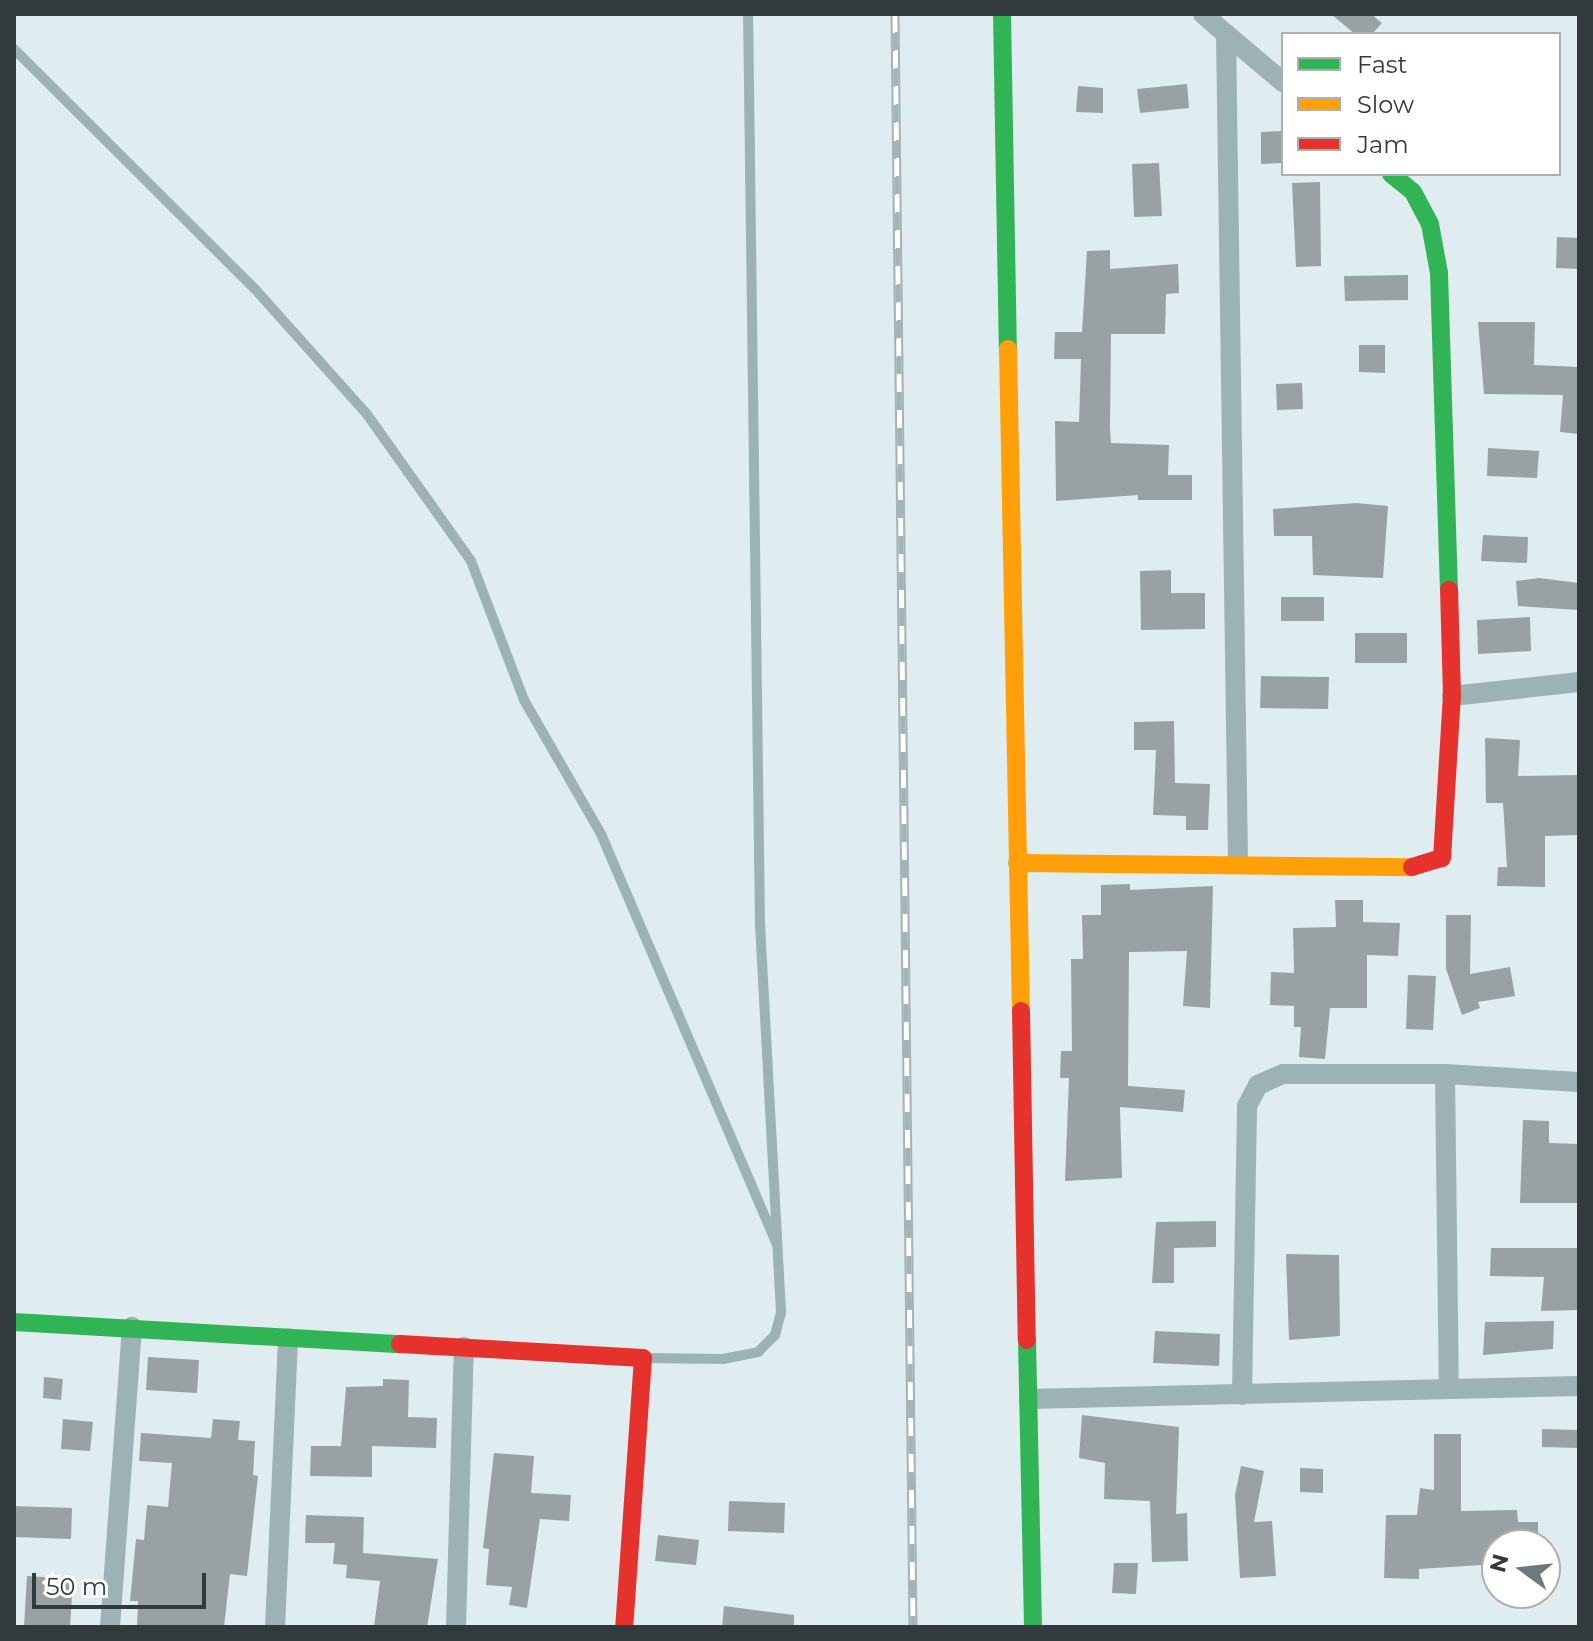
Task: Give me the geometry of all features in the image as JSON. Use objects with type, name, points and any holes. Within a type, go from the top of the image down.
[{"type":"street","points":[[1002,14],[1033,1627]]},
{"type":"street","points":[[1203,14],[1281,80]]},
{"type":"street","points":[[1226,34],[1238,863]]},
{"type":"street","points":[[1017,863],[1428,867],[1442,858],[1452,696],[1439,273],[1430,224],[1413,192],[1393,176]]},
{"type":"street","points":[[1452,696],[1579,682]]},
{"type":"street","points":[[1242,1395],[1244,1129],[1258,1085],[1283,1074],[1445,1074],[1579,1082]]},
{"type":"street","points":[[1445,1074],[1449,1389]]},
{"type":"street","points":[[14,1322],[643,1358],[624,1627]]},
{"type":"street","points":[[110,1627],[132,1327]]},
{"type":"street","points":[[275,1627],[288,1338]]},
{"type":"street","points":[[456,1627],[464,1347]]},
{"type":"street","points":[[1029,1399],[1579,1386]]},
{"type":"lane","points":[[643,1358],[723,1359],[758,1352],[775,1335],[781,1312],[760,926],[748,14]]},
{"type":"lane","points":[[14,49],[255,289],[366,413],[471,561],[524,700],[601,834],[779,1252]]},
{"type":"building","points":[[1331,14],[1371,14],[1382,23],[1374,32],[1353,32]]},
{"type":"building","points":[[1187,84],[1189,108],[1140,113],[1137,89]]},
{"type":"building","points":[[1078,86],[1103,88],[1103,113],[1076,112]]},
{"type":"building","points":[[1281,131],[1281,163],[1261,164],[1261,132]]},
{"type":"building","points":[[1159,163],[1162,216],[1134,217],[1132,164]]},
{"type":"building","points":[[1320,182],[1321,266],[1296,267],[1292,183]]},
{"type":"building","points":[[1557,237],[1579,238],[1579,269],[1556,268]]},
{"type":"building","points":[[1110,250],[1110,269],[1178,264],[1179,293],[1166,294],[1165,334],[1111,334],[1110,428],[1111,443],[1169,445],[1168,475],[1192,475],[1192,500],[1138,500],[1138,495],[1056,501],[1055,421],[1079,422],[1081,359],[1054,359],[1055,332],[1082,332],[1087,251]]},
{"type":"building","points":[[1408,275],[1408,300],[1345,301],[1344,276]]},
{"type":"building","points":[[1478,322],[1535,322],[1534,365],[1579,367],[1579,434],[1560,432],[1563,395],[1484,394]]},
{"type":"building","points":[[1359,345],[1385,345],[1385,373],[1359,372]]},
{"type":"building","points":[[1302,383],[1303,409],[1277,410],[1276,384]]},
{"type":"building","points":[[1488,448],[1539,451],[1537,478],[1487,476]]},
{"type":"building","points":[[1356,503],[1388,506],[1383,578],[1313,575],[1312,536],[1274,536],[1273,509]]},
{"type":"building","points":[[1483,535],[1528,537],[1527,563],[1481,561]]},
{"type":"building","points":[[1171,570],[1171,593],[1205,593],[1205,629],[1141,630],[1140,571]]},
{"type":"building","points":[[1539,578],[1579,583],[1579,610],[1518,606],[1516,581]]},
{"type":"building","points":[[1281,597],[1324,597],[1324,621],[1281,621]]},
{"type":"building","points":[[1530,617],[1531,651],[1478,654],[1477,620]]},
{"type":"building","points":[[1355,633],[1407,633],[1407,663],[1355,663]]},
{"type":"building","points":[[1261,676],[1329,677],[1328,709],[1260,708]]},
{"type":"building","points":[[1174,721],[1175,783],[1210,784],[1208,830],[1186,830],[1186,816],[1153,815],[1156,750],[1134,750],[1134,722]]},
{"type":"building","points":[[1485,738],[1520,740],[1518,776],[1579,775],[1579,835],[1545,836],[1545,887],[1497,886],[1498,867],[1507,867],[1503,803],[1486,803]]},
{"type":"building","points":[[1130,884],[1130,890],[1213,886],[1210,1008],[1183,1006],[1187,951],[1129,952],[1128,1086],[1185,1090],[1183,1112],[1120,1107],[1122,1178],[1065,1181],[1069,1078],[1060,1078],[1061,1051],[1072,1051],[1071,959],[1083,959],[1082,915],[1101,915],[1101,885]]},
{"type":"building","points":[[1335,900],[1363,900],[1363,922],[1400,923],[1398,956],[1367,955],[1367,1008],[1330,1008],[1325,1059],[1299,1057],[1301,1027],[1294,1027],[1294,1006],[1270,1005],[1271,972],[1294,973],[1293,928],[1336,927]]},
{"type":"building","points":[[1446,915],[1471,915],[1470,974],[1510,967],[1515,996],[1478,1002],[1480,1008],[1462,1015],[1446,969]]},
{"type":"building","points":[[1408,975],[1436,976],[1433,1030],[1406,1029]]},
{"type":"building","points":[[1523,1120],[1549,1121],[1549,1143],[1579,1144],[1579,1203],[1520,1203]]},
{"type":"building","points":[[1216,1221],[1216,1247],[1174,1248],[1174,1283],[1152,1283],[1156,1222]]},
{"type":"building","points":[[1491,1248],[1579,1248],[1579,1310],[1541,1311],[1544,1277],[1490,1276]]},
{"type":"building","points":[[1286,1254],[1339,1255],[1340,1336],[1289,1340]]},
{"type":"building","points":[[1554,1321],[1553,1349],[1483,1355],[1485,1322]]},
{"type":"building","points":[[1155,1331],[1220,1334],[1219,1366],[1153,1363]]},
{"type":"building","points":[[148,1357],[199,1360],[197,1393],[146,1390]]},
{"type":"building","points":[[44,1377],[63,1379],[61,1400],[43,1398]]},
{"type":"building","points":[[383,1379],[409,1380],[408,1417],[437,1418],[436,1448],[372,1446],[372,1477],[310,1476],[311,1446],[341,1446],[346,1387],[383,1386]]},
{"type":"building","points":[[1082,1415],[1179,1427],[1176,1514],[1187,1513],[1188,1561],[1152,1562],[1150,1501],[1104,1499],[1105,1463],[1079,1458]]},
{"type":"building","points":[[63,1419],[93,1422],[90,1451],[61,1449]]},
{"type":"building","points":[[213,1419],[240,1421],[238,1440],[255,1441],[253,1475],[258,1476],[247,1576],[230,1574],[224,1627],[137,1627],[138,1601],[130,1601],[136,1539],[144,1540],[147,1505],[168,1507],[172,1463],[139,1461],[141,1433],[211,1438]]},
{"type":"building","points":[[1542,1429],[1579,1430],[1579,1448],[1542,1447]]},
{"type":"building","points":[[1434,1434],[1461,1434],[1461,1511],[1517,1510],[1518,1522],[1538,1522],[1538,1529],[1481,1529],[1481,1565],[1419,1569],[1419,1579],[1384,1578],[1386,1515],[1417,1515],[1420,1488],[1434,1490]]},
{"type":"building","points":[[494,1453],[534,1456],[531,1493],[571,1495],[569,1521],[540,1519],[527,1608],[509,1605],[512,1587],[486,1585],[489,1549],[483,1548]]},
{"type":"building","points":[[1241,1466],[1264,1471],[1254,1522],[1272,1521],[1276,1576],[1240,1578],[1235,1495]]},
{"type":"building","points":[[1300,1468],[1323,1469],[1323,1493],[1300,1492]]},
{"type":"building","points":[[729,1501],[785,1503],[784,1533],[728,1531]]},
{"type":"building","points":[[14,1506],[72,1508],[71,1539],[14,1537]]},
{"type":"building","points":[[306,1515],[364,1517],[363,1553],[438,1559],[427,1627],[374,1627],[380,1581],[346,1578],[347,1565],[333,1564],[335,1543],[305,1543]]},
{"type":"building","points":[[658,1535],[699,1540],[696,1565],[655,1561]]},
{"type":"building","points":[[1114,1563],[1138,1563],[1136,1594],[1112,1593]]},
{"type":"building","points":[[27,1576],[73,1579],[70,1627],[24,1627]]},
{"type":"building","points":[[724,1606],[794,1615],[794,1627],[722,1627]]},
{"type":"railway","points":[[895,14],[913,1627]]},
{"type":"traffic: fast","points":[[1002,14],[1008,349]]},
{"type":"traffic: fast","points":[[1393,176],[1413,192],[1430,224],[1439,273],[1449,590]]},
{"type":"traffic: fast","points":[[14,1322],[400,1344]]},
{"type":"traffic: fast","points":[[1027,1340],[1033,1627]]},
{"type":"traffic: slow","points":[[1008,349],[1021,1011]]},
{"type":"traffic: slow","points":[[1017,863],[1412,867]]},
{"type":"traffic: jam","points":[[1412,867],[1442,858],[1452,696],[1449,590]]},
{"type":"traffic: jam","points":[[1021,1011],[1027,1340]]},
{"type":"traffic: jam","points":[[400,1344],[643,1358],[624,1627]]}]
